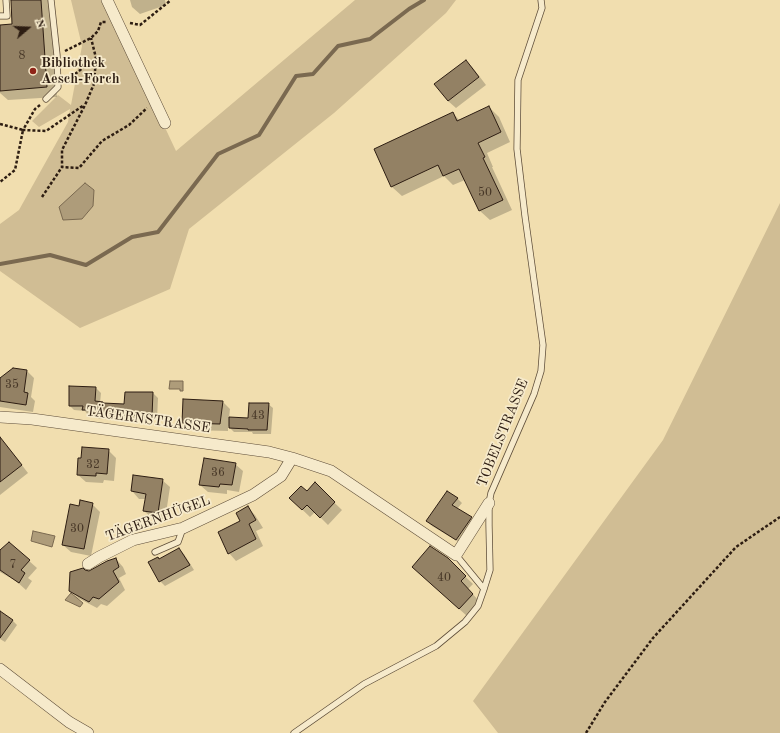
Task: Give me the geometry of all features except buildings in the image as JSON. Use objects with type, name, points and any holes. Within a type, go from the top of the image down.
[{"type":"street","points":[[108,0],[165,123]]},
{"type":"street","name":"TÄGERNSTRASSE","points":[[0,417],[32,419],[269,452],[292,458],[331,470],[456,555]]},
{"type":"street","name":"TÄGERNHÜGEL","points":[[88,564],[133,540],[183,528],[231,507],[253,495],[281,476],[292,458]]},
{"type":"street","points":[[456,555],[489,504]]},
{"type":"street","points":[[0,669],[69,722],[88,733]]},
{"type":"lane","points":[[0,16],[7,16],[6,0]]},
{"type":"lane","points":[[46,99],[58,87],[57,55],[51,0]]},
{"type":"lane","name":"TOBELSTRASSE","points":[[294,733],[364,684],[436,646],[465,622],[478,606],[484,589],[490,570],[489,504],[491,493],[534,394],[540,371],[543,345],[517,149],[518,80],[542,8],[541,0]]},
{"type":"lane","points":[[156,552],[178,542],[183,528]]},
{"type":"lane","points":[[456,555],[484,589]]},
{"type":"path","points":[[57,55],[91,38],[98,31],[101,22],[117,20],[140,25],[171,0]]},
{"type":"path","points":[[42,197],[62,167],[62,150],[94,84],[96,58],[91,38]]},
{"type":"path","points":[[58,87],[96,58]]},
{"type":"path","points":[[0,182],[15,170],[22,130],[35,109],[46,99]]},
{"type":"path","points":[[62,167],[78,168],[102,141],[129,125],[154,101]]},
{"type":"path","points":[[0,124],[22,130],[46,131],[85,105]]},
{"type":"path","points":[[586,733],[605,702],[653,638],[736,547],[780,517]]},
{"type":"shaded area","points":[[71,0],[105,0],[176,151],[355,0],[456,0],[446,13],[334,113],[189,229],[170,289],[80,328],[0,271],[0,224],[19,210],[68,122],[70,109],[39,127],[32,121],[58,95],[71,105],[82,46]]},
{"type":"shaded area","points":[[85,183],[94,190],[93,206],[82,219],[63,220],[59,207]]},
{"type":"shaded area","points":[[780,203],[780,733],[498,733],[473,701],[663,440]]},
{"type":"shaded area","points":[[170,381],[183,381],[183,391],[180,391],[180,389],[169,389]]},
{"type":"shaded area","points":[[33,531],[55,536],[52,547],[31,541]]},
{"type":"shaded area","points":[[71,593],[83,603],[80,607],[65,600]]},
{"type":"waterway","points":[[0,264],[50,255],[86,265],[132,237],[158,232],[218,154],[259,135],[296,76],[313,74],[338,46],[370,39],[409,9],[424,0]]},
{"type":"place","name":"Bibliothek Aesch-Forch","points":[[33,71]]}]
